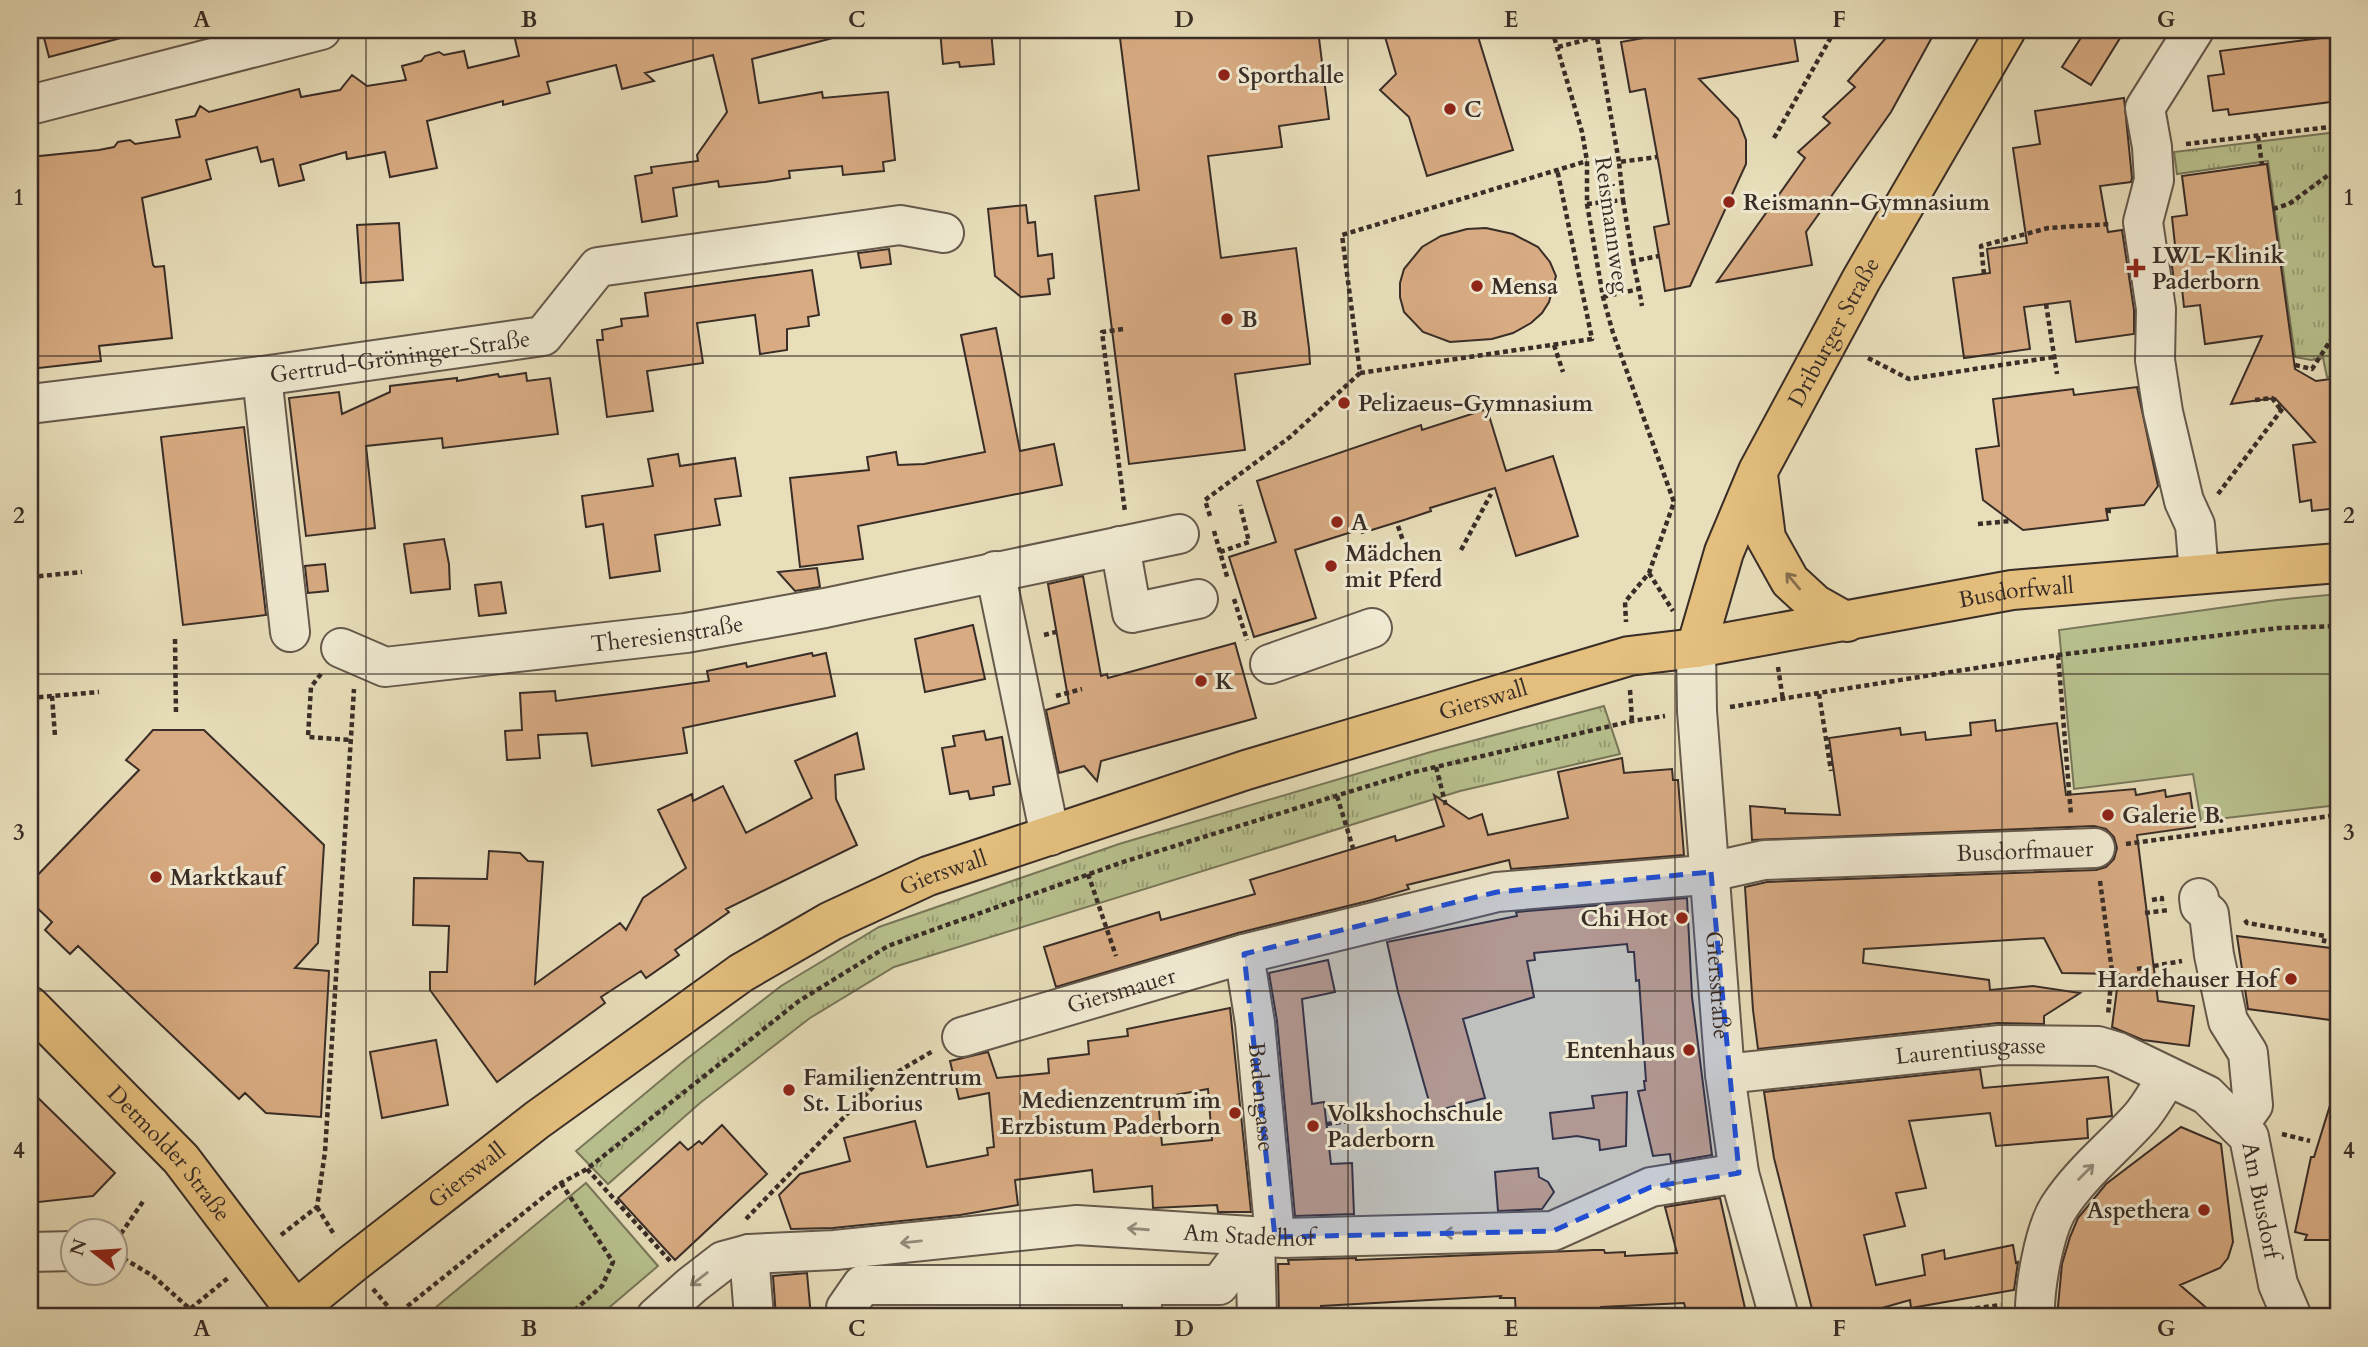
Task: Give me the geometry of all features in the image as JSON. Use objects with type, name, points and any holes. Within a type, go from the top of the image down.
[{"type":"main road","name":"Driburger Straße","points":[[1696,648],[1724,552],[1758,471],[1860,279],[2006,30]]},
{"type":"main road","points":[[1758,471],[1766,538],[1790,581],[1815,604],[1847,622]]},
{"type":"main road","name":"Busdorfwall","points":[[1696,648],[2012,590],[2338,563]]},
{"type":"main road","name":"Gierswall","points":[[294,1315],[352,1264],[537,1120],[741,973],[831,921],[928,876],[1246,770],[1629,656],[1696,648]]},
{"type":"main road","name":"Detmolder Straße","points":[[30,1006],[181,1159],[255,1256],[294,1315]]},
{"type":"street","points":[[30,105],[321,30]]},
{"type":"street","points":[[2194,30],[2145,108],[2152,147],[2154,180],[2143,222],[2156,309],[2155,360],[2163,412],[2184,501],[2195,525],[2199,574]]},
{"type":"street","name":"Gertrud-Gröninger-Straße","points":[[30,404],[262,376],[543,336],[598,267],[900,225],[944,233]]},
{"type":"street","points":[[262,376],[290,632]]},
{"type":"street","name":"Theresienstraße","points":[[341,648],[385,667],[672,634],[825,608],[1179,534]]},
{"type":"street","points":[[1111,548],[1132,613],[1198,599]]},
{"type":"street","points":[[995,571],[1050,836]]},
{"type":"street","points":[[1270,664],[1372,628]]},
{"type":"street","name":"Giersstraße","points":[[1696,648],[1697,711],[1725,1074],[1739,1173],[1779,1317]]},
{"type":"street","name":"Busdorfmauer","points":[[1711,872],[1764,860],[2085,849]]},
{"type":"street","name":"Giersmauer","points":[[962,1037],[1244,954],[1497,892],[1692,876],[1711,872]]},
{"type":"street","points":[[2216,907],[2214,955],[2228,1021],[2248,1053],[2253,1105],[2238,1126]]},
{"type":"street","name":"Badengasse","points":[[1244,954],[1255,1023],[1265,1237],[1256,1317]]},
{"type":"street","name":"Laurentiusgasse","points":[[1725,1074],[2000,1045],[2098,1046],[2118,1052],[2207,1095]]},
{"type":"street","points":[[2035,1309],[2050,1223],[2067,1213],[2078,1181],[2141,1117],[2167,1078]]},
{"type":"street","name":"Am Busdorf","points":[[2207,1095],[2249,1137],[2278,1284],[2292,1317]]},
{"type":"street","name":"Am Stadelhof","points":[[749,1254],[835,1250],[1077,1225],[1265,1237],[1553,1231],[1651,1187],[1739,1173]]},
{"type":"street","points":[[846,1317],[846,1308],[862,1285],[1142,1301],[1219,1285],[1265,1237]]},
{"type":"street","points":[[30,1252],[60,1251]]},
{"type":"street","points":[[656,1317],[723,1261],[749,1254],[754,1317]]},
{"type":"path","points":[[1553,32],[1568,30]]},
{"type":"path","points":[[1774,138],[1835,30]]},
{"type":"path","name":"Reismannweg","points":[[1553,32],[1582,132],[1587,161],[1587,204],[1603,297],[1674,502],[1649,573],[1625,602],[1629,656]]},
{"type":"path","points":[[1558,47],[1597,37],[1642,306]]},
{"type":"path","points":[[2152,147],[2338,126]]},
{"type":"path","points":[[2258,136],[2262,165]]},
{"type":"path","points":[[1619,162],[1657,157]]},
{"type":"path","points":[[1360,373],[1342,236],[1587,161]]},
{"type":"path","points":[[2273,209],[2289,204],[2338,168]]},
{"type":"path","points":[[1270,664],[1255,668],[1205,500],[1290,436],[1360,373],[1592,339],[1557,169]]},
{"type":"path","points":[[1587,204],[1623,200]]},
{"type":"path","points":[[1984,274],[1980,246],[2048,228],[2143,222]]},
{"type":"path","points":[[1633,261],[1659,256]]},
{"type":"path","points":[[1603,297],[1639,289]]},
{"type":"path","points":[[2046,304],[2057,374]]},
{"type":"path","points":[[1111,548],[1102,332],[1123,329]]},
{"type":"path","points":[[2295,365],[2312,369],[2338,329]]},
{"type":"path","points":[[2328,346],[2338,344]]},
{"type":"path","points":[[1554,345],[1563,372]]},
{"type":"path","points":[[1868,358],[1909,379],[2054,357]]},
{"type":"path","points":[[2195,525],[2282,409],[2272,398],[2255,400]]},
{"type":"path","points":[[1461,550],[1491,494]]},
{"type":"path","points":[[1220,552],[1249,542],[1240,505]]},
{"type":"path","points":[[1978,524],[2010,521]]},
{"type":"path","points":[[1398,526],[1404,544]]},
{"type":"path","points":[[30,577],[82,572]]},
{"type":"path","points":[[1697,711],[2058,655],[2279,628],[2338,626]]},
{"type":"path","points":[[175,639],[176,715]]},
{"type":"path","points":[[341,648],[311,687],[308,737],[351,740]]},
{"type":"path","points":[[130,1262],[153,1276],[190,1309],[317,1207],[326,1153],[354,687],[341,648]]},
{"type":"path","points":[[2058,655],[2085,849],[2112,971],[2110,1009],[2098,1046]]},
{"type":"path","points":[[30,698],[99,692]]},
{"type":"path","points":[[1819,694],[1831,771]]},
{"type":"path","points":[[52,696],[55,736]]},
{"type":"path","points":[[396,1317],[561,1183],[587,1169],[799,1001],[888,946],[1088,874],[1337,795],[1436,767],[1632,720]]},
{"type":"path","points":[[1436,767],[1446,806]]},
{"type":"path","points":[[1337,795],[1353,848]]},
{"type":"path","name":"Busdorfmauer","points":[[2085,849],[2338,815]]},
{"type":"path","points":[[1088,874],[1116,957]]},
{"type":"path","points":[[2152,900],[2162,898],[2163,911]]},
{"type":"path","points":[[2216,907],[2247,923],[2325,936],[2323,947]]},
{"type":"path","points":[[2137,969],[2214,955]]},
{"type":"path","points":[[749,1254],[746,1218],[866,1095],[897,1072],[962,1037]]},
{"type":"path","points":[[1326,1124],[1359,1120]]},
{"type":"path","points":[[587,1169],[692,1285]]},
{"type":"path","points":[[561,1183],[613,1262],[602,1286],[566,1317]]},
{"type":"path","points":[[130,1220],[144,1200]]},
{"type":"path","points":[[1908,1317],[2035,1309]]},
{"type":"highlighted area","points":[[1711,872],[1739,1173],[1651,1187],[1553,1231],[1275,1237],[1244,954],[1497,892]]},
{"type":"green space","points":[[2338,132],[2338,375],[2327,377],[2323,358],[2311,360],[2295,357],[2268,161],[2177,174],[2174,152]]},
{"type":"green space","points":[[2338,594],[2338,805],[2201,821],[2193,774],[2074,789],[2059,630]]},
{"type":"green space","points":[[1604,706],[1620,754],[1460,791],[894,967],[810,1018],[700,1103],[608,1184],[576,1151],[684,1061],[781,986],[879,927],[1119,844],[1434,751]]},
{"type":"green space","points":[[586,1183],[658,1266],[598,1317],[424,1317]]},
{"type":"building","points":[[42,30],[120,30],[121,38],[49,57]]},
{"type":"building","points":[[537,30],[832,30],[833,38],[752,59],[759,103],[822,92],[823,98],[888,92],[895,160],[883,162],[884,171],[843,175],[842,166],[789,171],[790,178],[765,182],[719,187],[718,181],[673,188],[677,216],[642,222],[635,176],[652,173],[651,167],[698,161],[697,155],[727,112],[713,55],[645,73],[654,81],[622,89],[616,65],[547,82],[550,93],[503,105],[503,101],[427,121],[437,168],[390,177],[385,152],[347,159],[346,152],[300,165],[304,180],[279,186],[273,159],[261,162],[257,147],[206,160],[211,179],[142,198],[153,265],[164,266],[172,338],[99,346],[101,361],[30,369],[30,157],[99,150],[130,140],[135,144],[180,137],[176,120],[195,116],[200,106],[209,112],[299,89],[301,97],[340,90],[352,75],[367,86],[406,80],[402,66],[439,52],[444,55],[464,51],[468,68],[519,56],[514,35]]},
{"type":"building","points":[[940,30],[991,30],[994,64],[960,67],[959,62],[943,64]]},
{"type":"building","points":[[1119,30],[1318,30],[1329,119],[1279,126],[1282,147],[1208,156],[1221,258],[1296,248],[1309,348],[1310,364],[1235,374],[1245,450],[1129,464],[1095,196],[1139,190]]},
{"type":"building","name":"C","points":[[1383,30],[1476,30],[1513,150],[1427,176],[1409,117],[1380,90],[1396,74]]},
{"type":"building","points":[[1688,30],[1793,30],[1798,61],[1699,79],[1738,119],[1746,140],[1746,164],[1690,286],[1665,291],[1654,227],[1669,224],[1660,171],[1645,89],[1630,92],[1621,42]]},
{"type":"building","points":[[1893,30],[1936,30],[1891,112],[1806,232],[1812,265],[1717,282],[1805,158],[1798,152],[1830,123],[1823,117],[1855,87],[1848,81]]},
{"type":"building","points":[[2086,30],[2125,30],[2091,85],[2062,67]]},
{"type":"building","points":[[2338,36],[2338,101],[2229,115],[2228,109],[2213,111],[2208,76],[2224,74],[2220,51]]},
{"type":"building","points":[[2124,98],[2131,182],[2100,186],[2108,232],[2122,230],[2134,310],[2134,334],[2076,342],[2070,301],[2024,307],[2030,349],[1964,358],[1953,278],[1990,273],[1987,249],[2027,243],[2013,148],[2040,144],[2035,111]]},
{"type":"building","points":[[2267,164],[2295,369],[2316,381],[2338,378],[2338,508],[2312,511],[2311,500],[2300,502],[2293,445],[2315,442],[2275,398],[2231,404],[2262,336],[2205,344],[2200,305],[2184,307],[2181,279],[2174,280],[2169,246],[2175,245],[2172,217],[2187,215],[2182,176]]},
{"type":"building","points":[[1026,205],[1028,223],[1035,222],[1038,256],[1052,254],[1054,278],[1048,279],[1050,294],[1021,297],[995,276],[988,209]]},
{"type":"building","points":[[399,223],[403,280],[361,283],[357,225]]},
{"type":"building","name":"Mensa","points":[[1486,228],[1513,234],[1538,247],[1550,262],[1556,276],[1549,302],[1531,323],[1513,333],[1492,339],[1450,342],[1423,332],[1404,312],[1400,283],[1404,269],[1422,247],[1441,236],[1467,229]]},
{"type":"building","points":[[889,249],[891,264],[861,268],[858,253]]},
{"type":"building","points":[[812,270],[819,315],[808,317],[809,326],[787,329],[787,350],[760,354],[755,315],[697,323],[703,363],[647,371],[653,411],[607,417],[597,340],[603,340],[602,330],[622,326],[621,319],[648,316],[645,293]]},
{"type":"building","points":[[996,328],[1020,451],[1054,444],[1062,485],[858,526],[863,559],[800,567],[790,478],[869,470],[867,457],[896,452],[898,465],[924,464],[985,452],[961,335]]},
{"type":"building","points":[[526,373],[527,381],[550,378],[558,434],[443,448],[442,438],[366,446],[375,528],[306,536],[289,398],[339,392],[342,414],[390,392],[390,386]]},
{"type":"building","points":[[2137,387],[2158,486],[2144,505],[2106,509],[2108,520],[2023,530],[1983,500],[1976,449],[1999,446],[1993,399],[2073,389],[2074,395]]},
{"type":"building","name":"A","points":[[1487,409],[1506,471],[1553,456],[1578,536],[1516,556],[1495,488],[1362,533],[1361,529],[1295,550],[1316,618],[1254,637],[1229,557],[1276,542],[1257,481],[1421,425],[1422,430]]},
{"type":"building","points":[[244,427],[266,615],[183,625],[161,437]]},
{"type":"building","points":[[678,454],[680,466],[735,458],[741,496],[715,499],[720,525],[655,535],[660,571],[610,578],[603,524],[586,527],[582,496],[653,486],[648,459]]},
{"type":"building","points":[[444,539],[450,589],[411,593],[404,544]]},
{"type":"building","points":[[325,564],[328,591],[308,593],[305,566]]},
{"type":"building","points":[[817,568],[820,587],[795,591],[778,572]]},
{"type":"building","points":[[1083,576],[1101,676],[1107,674],[1108,678],[1235,643],[1256,718],[1101,761],[1097,781],[1084,766],[1059,773],[1046,710],[1069,703],[1048,584]]},
{"type":"building","points":[[501,582],[506,613],[479,616],[475,585]]},
{"type":"building","points":[[973,625],[985,679],[925,692],[915,639]]},
{"type":"building","points":[[812,653],[813,656],[826,653],[835,696],[683,728],[687,753],[592,766],[587,733],[538,735],[540,758],[507,760],[505,731],[522,730],[520,693],[555,691],[556,701],[709,681],[707,671],[746,663],[747,667]]},
{"type":"building","points":[[1995,720],[1996,731],[2057,723],[2066,795],[2135,789],[2136,795],[2165,790],[2166,797],[2190,793],[2195,827],[2137,835],[2158,1001],[2194,1006],[2189,1046],[2143,1040],[2112,1027],[2119,974],[2062,973],[2044,938],[1864,949],[1863,963],[1989,980],[1990,990],[2033,986],[2080,993],[2044,1016],[2044,1024],[1998,1023],[1758,1049],[1745,887],[1767,882],[2096,870],[2106,867],[2114,859],[2117,848],[2114,837],[2106,829],[2094,826],[1752,840],[1750,806],[1785,809],[1785,813],[1840,815],[1829,738],[1900,728],[1901,735],[1925,732],[1926,740],[1971,735],[1970,723]]},
{"type":"building","name":"Marktkauf","points":[[153,730],[204,730],[324,845],[318,943],[295,968],[329,971],[321,1117],[266,1113],[245,1093],[239,1099],[78,946],[70,954],[45,930],[52,922],[30,901],[30,883],[139,770],[126,760]]},
{"type":"building","points":[[984,731],[986,740],[1002,737],[1010,784],[993,787],[994,795],[970,799],[968,791],[950,794],[942,748],[955,746],[953,736]]},
{"type":"building","points":[[857,733],[864,769],[835,775],[836,799],[857,845],[726,909],[729,912],[675,950],[679,955],[646,978],[641,971],[601,997],[605,1003],[497,1082],[430,990],[430,972],[447,972],[449,926],[413,925],[414,878],[487,879],[489,851],[520,853],[528,861],[543,862],[535,984],[620,923],[626,930],[643,898],[686,868],[658,810],[692,794],[693,801],[723,786],[746,833],[812,798],[795,761]]},
{"type":"building","points":[[1622,758],[1624,773],[1672,769],[1673,780],[1678,780],[1684,855],[1511,869],[1509,860],[1407,885],[1409,889],[1372,900],[1238,933],[1056,987],[1044,947],[1159,912],[1161,920],[1255,894],[1250,880],[1395,836],[1396,841],[1444,826],[1434,795],[1469,819],[1482,814],[1488,835],[1568,818],[1558,772]]},
{"type":"building","points":[[1687,898],[1692,997],[1712,1155],[1671,1162],[1670,1154],[1653,1156],[1638,1091],[1645,1090],[1646,1081],[1639,980],[1636,981],[1634,952],[1628,952],[1627,944],[1534,953],[1535,960],[1527,961],[1534,997],[1463,1019],[1485,1098],[1432,1112],[1398,992],[1387,942],[1517,916],[1516,912]]},
{"type":"building","name":"Hardehauser Hof","points":[[2237,936],[2338,949],[2338,1021],[2248,1009]]},
{"type":"building","points":[[1328,960],[1335,992],[1302,999],[1312,1104],[1324,1102],[1331,1164],[1352,1163],[1354,1214],[1295,1216],[1277,1021],[1269,973]]},
{"type":"building","points":[[1230,1008],[1251,1212],[1218,1212],[1217,1205],[1153,1208],[1152,1186],[1094,1192],[1092,1170],[1015,1180],[1018,1205],[960,1215],[833,1228],[791,1229],[779,1195],[800,1174],[850,1161],[844,1138],[915,1121],[927,1167],[988,1155],[987,1148],[994,1147],[989,1093],[959,1099],[950,1061],[988,1052],[997,1078],[1049,1073],[1048,1059],[1089,1054],[1088,1041],[1128,1036],[1127,1029]],"holes":[[[1208,1089],[1212,1140],[1162,1145],[1158,1098]]]},
{"type":"building","points":[[436,1040],[448,1105],[382,1118],[370,1052]]},
{"type":"building","points":[[1980,1069],[1983,1088],[2108,1077],[2112,1116],[2087,1119],[2088,1138],[1996,1146],[1990,1113],[1909,1121],[1926,1188],[1896,1193],[1905,1226],[1864,1235],[1876,1285],[1925,1275],[1922,1255],[1944,1250],[1945,1259],[2013,1245],[2016,1263],[2018,1262],[2014,1290],[1911,1308],[1910,1300],[1850,1317],[1814,1317],[1774,1158],[1764,1092]]},
{"type":"building","points":[[30,1090],[115,1173],[93,1196],[30,1203]]},
{"type":"building","points":[[1627,1092],[1626,1146],[1600,1150],[1599,1140],[1577,1136],[1553,1139],[1550,1113],[1594,1108],[1592,1096]]},
{"type":"building","points":[[2332,1099],[2338,1100],[2338,1240],[2305,1240],[2307,1235],[2295,1232],[2311,1157],[2314,1157]]},
{"type":"building","points":[[722,1125],[767,1174],[675,1260],[618,1198],[680,1142],[688,1150],[699,1141],[702,1144]]},
{"type":"building","points":[[2181,1127],[2221,1144],[2233,1242],[2228,1258],[2220,1268],[2180,1285],[2217,1317],[2057,1317],[2062,1264],[2078,1218],[2106,1184]]},
{"type":"building","points":[[1538,1168],[1539,1177],[1548,1182],[1554,1192],[1542,1209],[1498,1211],[1495,1172]]},
{"type":"building","points":[[1720,1198],[1747,1317],[1688,1317],[1684,1303],[1601,1307],[1602,1311],[1558,1316],[1516,1316],[1515,1298],[1500,1298],[1501,1296],[1321,1306],[1321,1317],[1279,1317],[1278,1264],[1289,1264],[1288,1260],[1356,1260],[1594,1250],[1604,1250],[1605,1253],[1625,1252],[1625,1256],[1677,1253],[1665,1207]]},
{"type":"building","points":[[807,1273],[811,1317],[776,1317],[773,1276]]},
{"type":"place","name":"Sporthalle","points":[[1224,75]]},
{"type":"place","name":"C","points":[[1450,109]]},
{"type":"place","name":"Reismann-Gymnasium","points":[[1729,202]]},
{"type":"place","name":"LWL-Klinik Paderborn","points":[[2136,268]]},
{"type":"place","name":"Mensa","points":[[1477,286]]},
{"type":"place","name":"B","points":[[1227,319]]},
{"type":"place","name":"Pelizaeus-Gymnasium","points":[[1344,403]]},
{"type":"place","name":"A","points":[[1337,522]]},
{"type":"place","name":"Mädchen mit Pferd","points":[[1331,566]]},
{"type":"place","name":"K","points":[[1201,681]]},
{"type":"place","name":"Galerie B.","points":[[2108,815]]},
{"type":"place","name":"Marktkauf","points":[[156,877]]},
{"type":"place","name":"Chi Hot","points":[[1682,918]]},
{"type":"place","name":"Hardehauser Hof","points":[[2291,979]]},
{"type":"place","name":"Entenhaus","points":[[1689,1050]]},
{"type":"place","name":"Familienzentrum St. Liborius","points":[[789,1090]]},
{"type":"place","name":"Medienzentrum im Erzbistum Paderborn","points":[[1235,1113]]},
{"type":"place","name":"Volkshochschule Paderborn","points":[[1313,1126]]},
{"type":"place","name":"Aspethera","points":[[2204,1210]]}]
